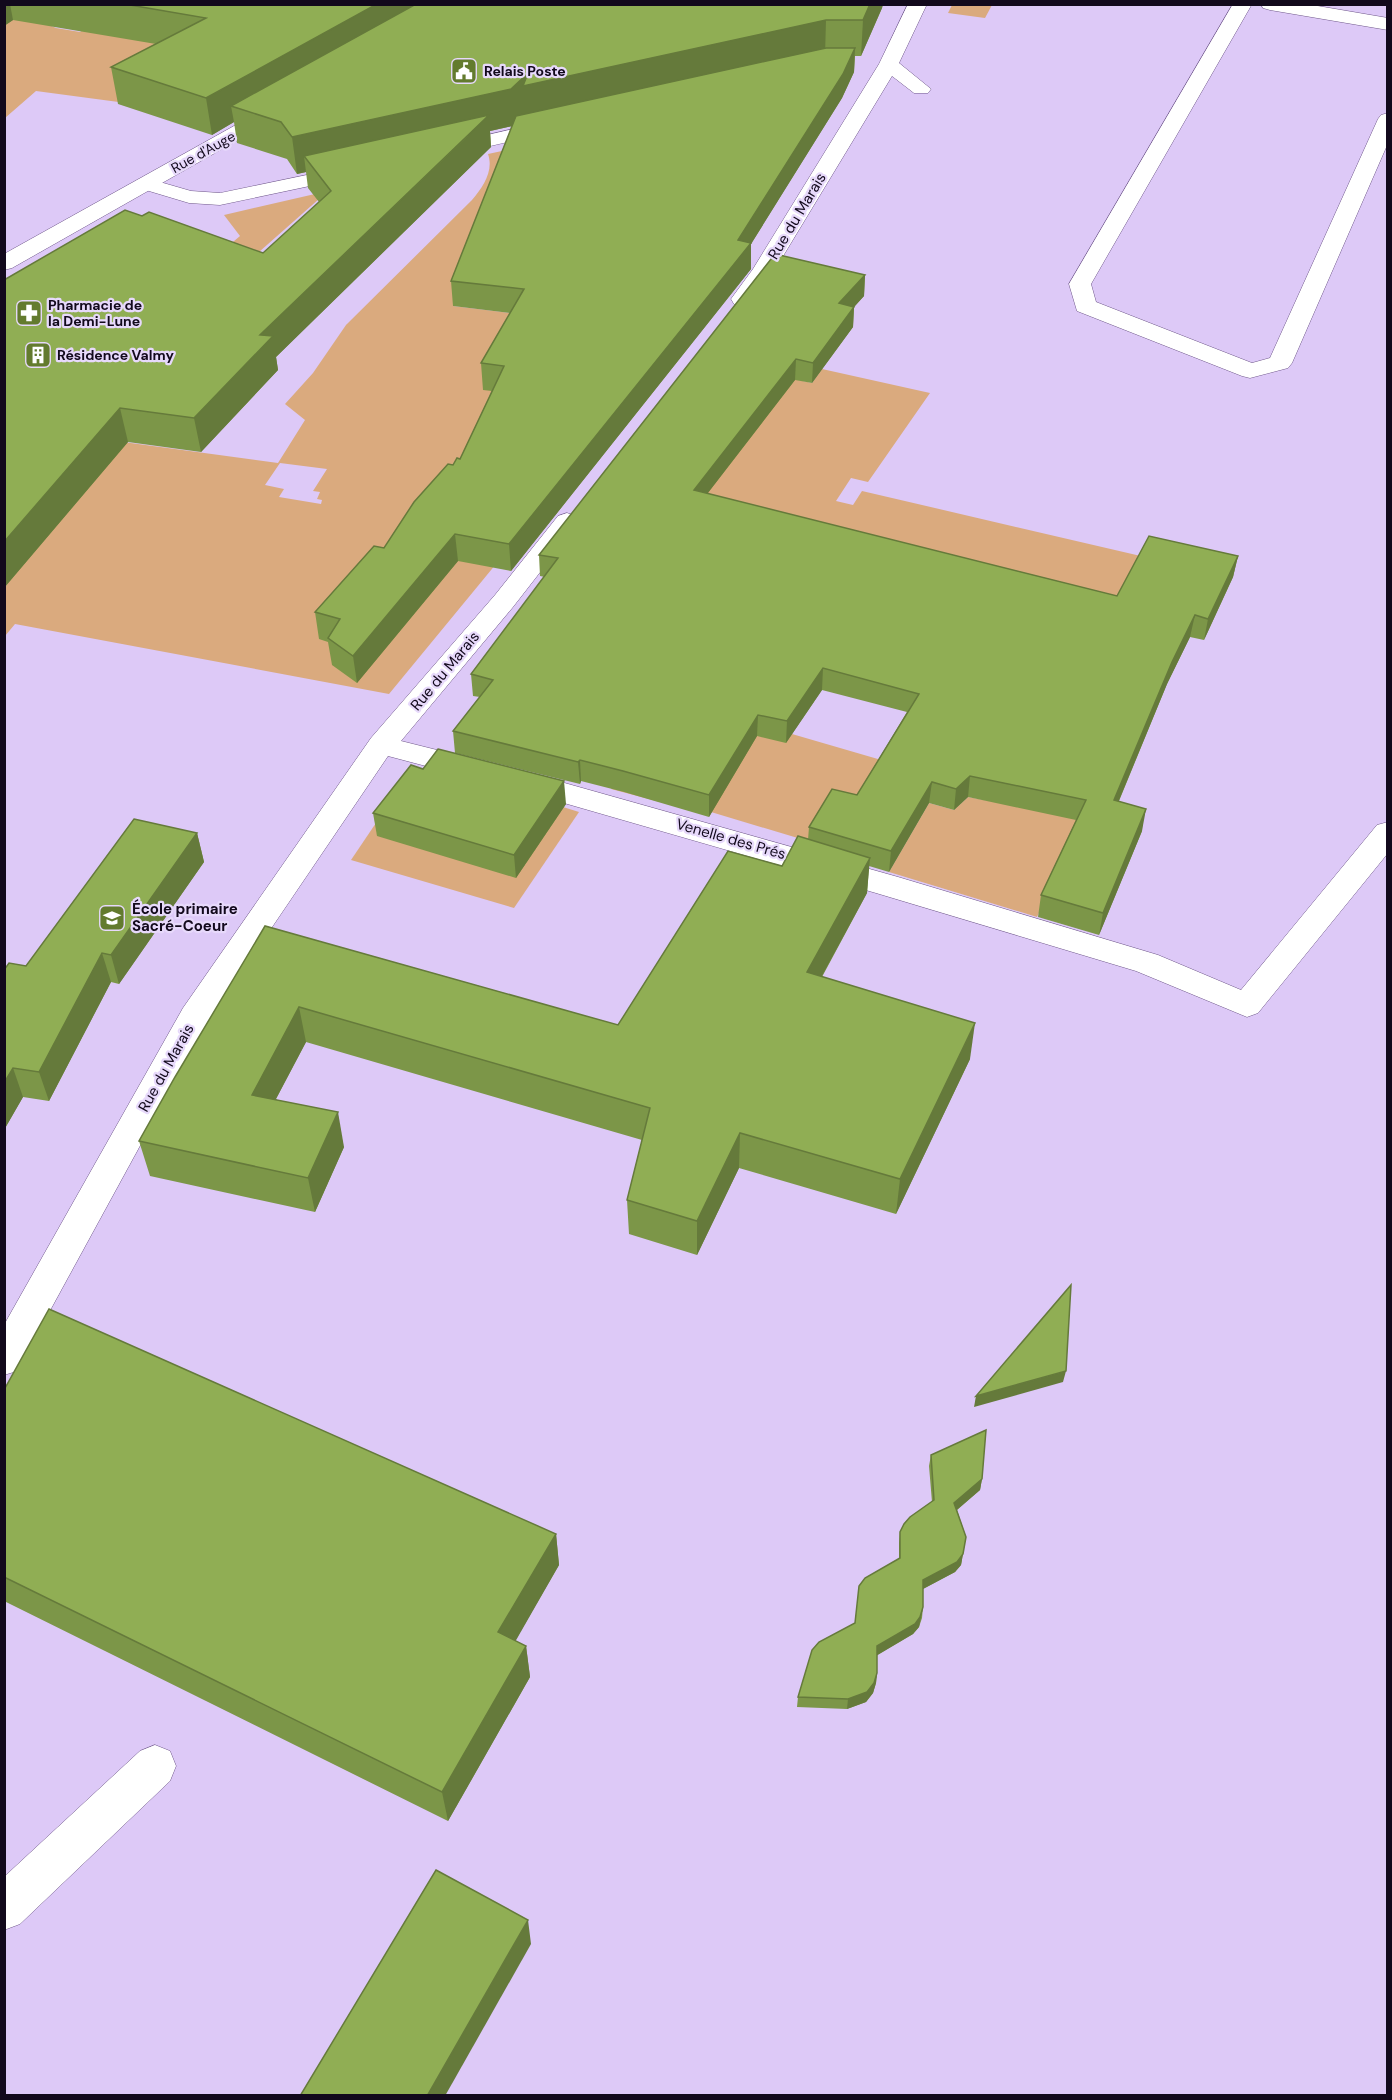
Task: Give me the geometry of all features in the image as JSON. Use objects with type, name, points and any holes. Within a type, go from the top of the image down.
[{"type":"street","name":"Rue du Marais","points":[[727,318],[763,271],[875,64],[918,4]]},
{"type":"street","points":[[1243,4],[1080,284],[1085,306],[1250,371],[1280,363],[1388,119]]},
{"type":"street","points":[[1270,4],[1388,24]]},
{"type":"street","points":[[875,64],[921,89]]},
{"type":"street","name":"Rue d'Auge","points":[[4,263],[292,102]]},
{"type":"street","points":[[422,156],[571,122]]},
{"type":"street","points":[[146,184],[189,197],[220,199],[364,169]]},
{"type":"street","name":"Rue du Marais","points":[[4,1360],[195,1016],[381,745],[504,601],[581,502]]},
{"type":"street","name":"Venelle des Prés","points":[[381,745],[595,800],[1147,963],[1247,1005],[1388,832]]},
{"type":"street","points":[[4,1908],[155,1766]]},
{"type":"shaded area","points":[[952,4],[992,5],[985,18],[948,13]]},
{"type":"shaded area","points":[[5,5],[56,28],[80,32],[87,26],[167,23],[126,103],[36,91],[5,118]]},
{"type":"shaded area","points":[[543,142],[453,306],[552,318],[484,389],[525,395],[519,536],[389,694],[15,624],[5,636],[5,588],[79,436],[278,463],[305,420],[285,404],[313,373],[346,325],[472,200],[488,173],[490,167],[488,154]],"holes":[[[280,463],[327,469],[313,491],[320,492],[317,499],[322,500],[321,504],[279,497],[284,489],[265,485]]]},
{"type":"shaded area","points":[[328,191],[190,313],[207,264],[240,236],[224,215]]},
{"type":"shaded area","points":[[731,365],[812,383],[822,369],[930,393],[868,482],[851,478],[836,501],[853,505],[862,491],[1145,557],[1160,609],[662,496]]},
{"type":"shaded area","points":[[644,725],[792,734],[919,771],[811,842],[711,812],[725,789],[660,802],[611,789],[636,752]]},
{"type":"shaded area","points":[[407,777],[579,812],[514,908],[351,860]]},
{"type":"shaded area","points":[[968,797],[1125,826],[1078,830],[1037,917],[889,872],[929,803],[954,810]]},
{"type":"building","points":[[124,4],[377,4],[206,98],[111,67],[206,18]]},
{"type":"building","points":[[416,4],[870,4],[863,20],[826,20],[523,86],[528,73],[511,89],[292,137],[281,122],[231,106]]},
{"type":"building","points":[[826,48],[855,48],[843,74],[738,240],[751,243],[509,544],[455,534],[353,656],[328,638],[340,619],[315,612],[374,546],[384,548],[414,502],[448,464],[453,465],[457,458],[460,459],[504,366],[481,363],[524,289],[451,281],[516,116]]},
{"type":"building","points":[[489,115],[260,335],[273,336],[194,418],[120,408],[4,542],[4,280],[125,210],[142,216],[149,212],[263,253],[331,191],[304,156]]},
{"type":"building","points":[[775,254],[865,275],[839,303],[854,307],[813,363],[796,359],[694,490],[1117,596],[1149,536],[1238,556],[1208,619],[1195,615],[1172,662],[1114,800],[1146,809],[1103,913],[1041,895],[1086,800],[970,776],[956,789],[932,782],[891,851],[809,827],[832,789],[857,795],[919,694],[823,668],[787,721],[758,715],[709,795],[580,760],[578,762],[453,731],[493,680],[471,674],[558,558],[539,555]]},
{"type":"building","points":[[438,749],[564,781],[514,855],[373,813],[411,765],[423,769]]},
{"type":"building","points":[[134,819],[197,833],[111,955],[102,953],[39,1072],[13,1068],[4,1083],[4,970],[9,963],[26,966]]},
{"type":"building","points":[[798,836],[870,858],[807,972],[975,1023],[900,1179],[740,1133],[697,1221],[627,1200],[650,1108],[299,1007],[252,1095],[338,1112],[308,1178],[139,1141],[265,926],[618,1025],[728,851],[782,866]]},
{"type":"building","points":[[1071,1285],[1066,1371],[976,1396]]},
{"type":"building","points":[[49,1309],[556,1534],[498,1632],[526,1646],[442,1792],[4,1577],[4,1390]]},
{"type":"building","points":[[986,1430],[982,1479],[954,1503],[966,1537],[963,1554],[957,1562],[923,1580],[923,1607],[915,1624],[877,1646],[877,1673],[874,1683],[867,1692],[848,1699],[798,1697],[812,1650],[819,1642],[855,1623],[859,1586],[865,1578],[900,1558],[900,1532],[904,1524],[934,1500],[931,1455]]},
{"type":"building","points":[[436,1870],[528,1920],[427,2096],[300,2096]]},
{"type":"place","name":"Relais Poste","points":[[464,71]]},
{"type":"place","name":"Pharmacie de la Demi-Lune","points":[[29,313]]},
{"type":"place","name":"Résidence Valmy","points":[[38,355]]},
{"type":"place","name":"École primaire Sacré-Coeur","points":[[112,918]]}]
